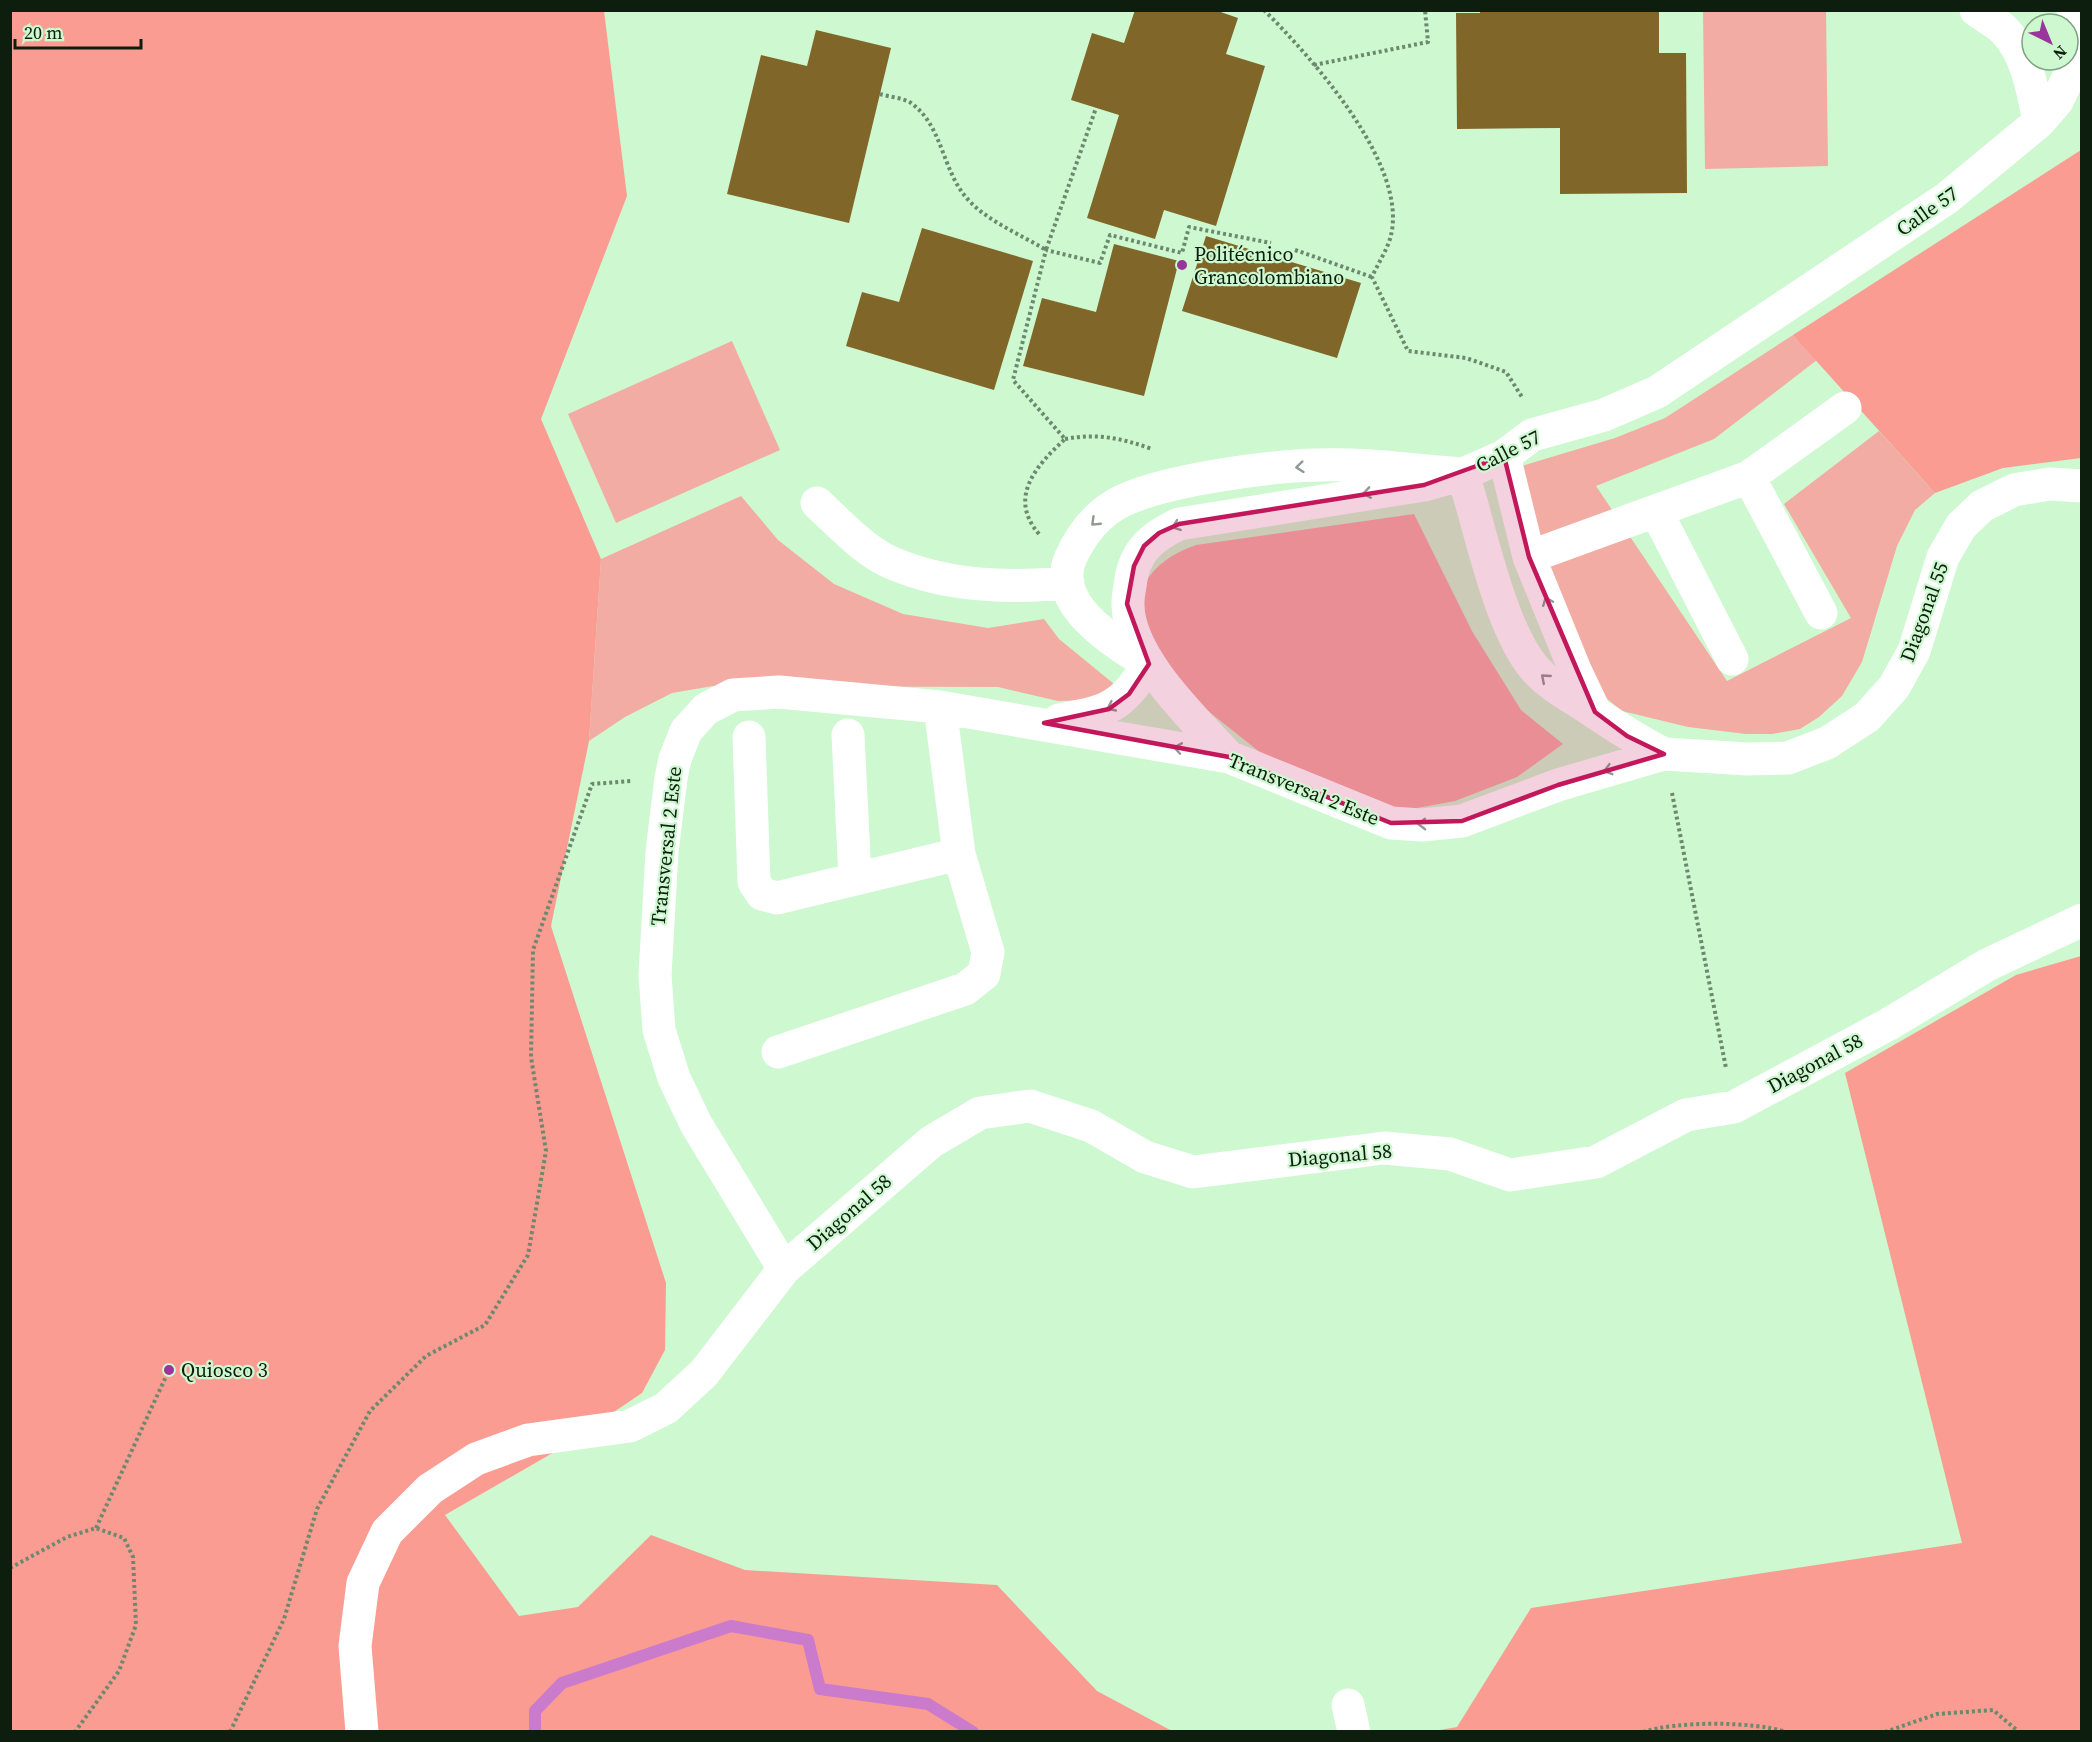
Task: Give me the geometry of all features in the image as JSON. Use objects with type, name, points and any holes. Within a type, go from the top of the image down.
[{"type":"street","points":[[1976,10],[2004,30],[2017,49],[2026,68],[2039,122]]},
{"type":"street","name":"Calle 57","points":[[1229,757],[1162,684],[1149,664],[1136,636],[1127,604],[1134,566],[1144,546],[1159,533],[1179,524],[1424,485],[1463,474],[1504,456],[1532,435],[1604,415],[1657,392],[1947,198],[2039,122],[2057,101],[2069,76],[2078,41],[2073,10]]},
{"type":"street","points":[[1529,557],[1749,477],[1845,408]]},
{"type":"street","points":[[1504,456],[1529,557],[1575,670],[1595,712]]},
{"type":"street","points":[[1149,664],[1112,642],[1091,624],[1077,604],[1067,575],[1078,540],[1097,518],[1122,501],[1198,480],[1318,465],[1463,474],[1508,622],[1520,648],[1536,670],[1561,692],[1595,712],[1627,736],[1664,754]]},
{"type":"street","points":[[1749,477],[1821,613]]},
{"type":"street","name":"Diagonal 55","points":[[1664,754],[1748,759],[1788,758],[1827,743],[1867,717],[1894,687],[1914,651],[1943,557],[1961,526],[1982,506],[2014,490],[2049,484],[2082,486]]},
{"type":"street","points":[[817,503],[855,539],[891,563],[948,581],[1015,588],[1067,575]]},
{"type":"street","points":[[1656,511],[1732,658]]},
{"type":"street","name":"Transversal 2 Este","points":[[1044,723],[1109,709],[1130,694],[1149,664]]},
{"type":"street","name":"Transversal 2 Este","points":[[784,1269],[696,1124],[674,1078],[659,1030],[655,965],[662,852],[671,778],[675,759],[686,731],[706,709],[734,695],[779,692],[940,707],[1044,723],[1229,757],[1391,823],[1422,825],[1462,821],[1558,785],[1664,754]]},
{"type":"street","points":[[778,1052],[965,989],[984,974],[988,952],[959,854],[940,707]]},
{"type":"street","points":[[848,735],[855,878]]},
{"type":"street","points":[[749,737],[754,882],[762,894],[777,898],[959,854]]},
{"type":"street","name":"Diagonal 58","points":[[362,1731],[355,1646],[363,1583],[387,1532],[429,1489],[476,1459],[528,1440],[630,1426],[666,1408],[704,1372],[784,1269],[931,1142],[980,1113],[1030,1106],[1091,1126],[1145,1157],[1193,1172],[1384,1148],[1450,1154],[1510,1174],[1596,1162],[1686,1115],[1734,1107],[1889,1024],[1987,965],[2082,920]]},
{"type":"path","points":[[1264,10],[1314,65],[1353,114],[1378,158],[1390,195],[1391,234],[1372,276]]},
{"type":"path","points":[[1314,65],[1428,42],[1425,10]]},
{"type":"path","points":[[880,94],[910,102],[929,122],[953,176],[965,195],[980,210],[1046,250],[1100,262],[1110,235],[1182,253],[1189,227],[1271,243]]},
{"type":"path","points":[[1065,439],[1013,380],[1046,250],[1096,108]]},
{"type":"path","points":[[1294,250],[1372,276],[1408,351],[1466,358],[1506,372],[1526,403],[1532,435]]},
{"type":"path","points":[[1067,575],[1032,527],[1024,505],[1038,464],[1065,439],[1088,435],[1111,436],[1135,443],[1161,452],[1198,480]]},
{"type":"path","points":[[1664,754],[1734,1107]]},
{"type":"path","points":[[230,1731],[284,1618],[317,1509],[370,1411],[426,1356],[485,1324],[528,1255],[546,1151],[531,1057],[533,950],[592,784],[671,778]]},
{"type":"path","points":[[96,1528],[169,1370]]},
{"type":"path","points":[[10,1568],[67,1537],[96,1528],[124,1538],[133,1557],[136,1625],[119,1671],[75,1731]]},
{"type":"path","points":[[1885,1731],[1937,1714],[1993,1710],[2019,1731]]},
{"type":"path","points":[[1643,1731],[1721,1724],[1772,1727],[1786,1731]]},
{"type":"highlighted area","points":[[1504,456],[1529,557],[1595,712],[1627,736],[1664,754],[1558,785],[1462,821],[1391,823],[1229,757],[1044,723],[1109,709],[1129,694],[1149,664],[1127,604],[1134,566],[1144,546],[1159,533],[1179,524],[1424,485]]},
{"type":"shaded area","points":[[11,11],[604,11],[627,196],[541,419],[601,559],[589,741],[551,926],[666,1283],[665,1350],[642,1393],[556,1451],[445,1515],[519,1616],[578,1607],[651,1535],[745,1570],[997,1585],[1097,1691],[1172,1731],[11,1732]]},
{"type":"shaded area","points":[[1703,11],[1826,11],[1828,166],[1705,169]]},
{"type":"shaded area","points":[[2081,150],[2081,458],[2003,468],[1935,493],[1793,335]]},
{"type":"shaded area","points":[[1793,335],[1817,360],[1714,439],[1596,486],[1727,681],[1851,618],[1784,504],[1879,431],[1935,493],[1915,510],[1897,546],[1862,662],[1842,696],[1819,717],[1800,729],[1772,734],[1746,734],[1688,727],[1622,711],[1590,685],[1515,468],[1615,438],[1665,418]]},
{"type":"shaded area","points":[[732,341],[780,450],[616,523],[568,414]]},
{"type":"shaded area","points":[[741,496],[778,540],[834,584],[903,614],[988,628],[1044,619],[1059,639],[1114,684],[1089,700],[1058,701],[998,687],[713,686],[672,693],[625,717],[589,741],[601,559]]},
{"type":"shaded area","points":[[1414,514],[1472,631],[1521,710],[1563,744],[1517,777],[1455,801],[1406,810],[1349,796],[1271,761],[1198,703],[1150,650],[1139,591],[1163,562],[1177,553],[1196,545]]},
{"type":"shaded area","points":[[2081,956],[2081,1731],[1434,1731],[1457,1727],[1531,1608],[1962,1543],[1845,1073],[2016,975]]},
{"type":"building","points":[[1135,10],[1215,10],[1238,18],[1226,54],[1265,66],[1216,226],[1164,210],[1155,239],[1087,218],[1119,115],[1071,100],[1092,33],[1124,43]]},
{"type":"building","points":[[1480,10],[1659,10],[1659,53],[1686,53],[1687,193],[1560,194],[1560,128],[1457,129],[1456,13],[1480,13]]},
{"type":"building","points":[[816,30],[891,48],[849,223],[727,194],[761,55],[807,66]]},
{"type":"building","points":[[922,228],[1033,261],[994,390],[846,346],[862,292],[899,302]]},
{"type":"building","points":[[1206,236],[1361,283],[1337,358],[1182,311]]},
{"type":"building","points":[[1114,244],[1179,261],[1144,396],[1023,366],[1042,298],[1096,312]]},
{"type":"waterway","points":[[535,1732],[535,1711],[562,1683],[731,1626],[808,1640],[820,1689],[928,1704],[973,1732]]},
{"type":"place","name":"Politécnico Grancolombiano","points":[[1182,265]]},
{"type":"place","name":"Quiosco 3","points":[[169,1370]]}]
